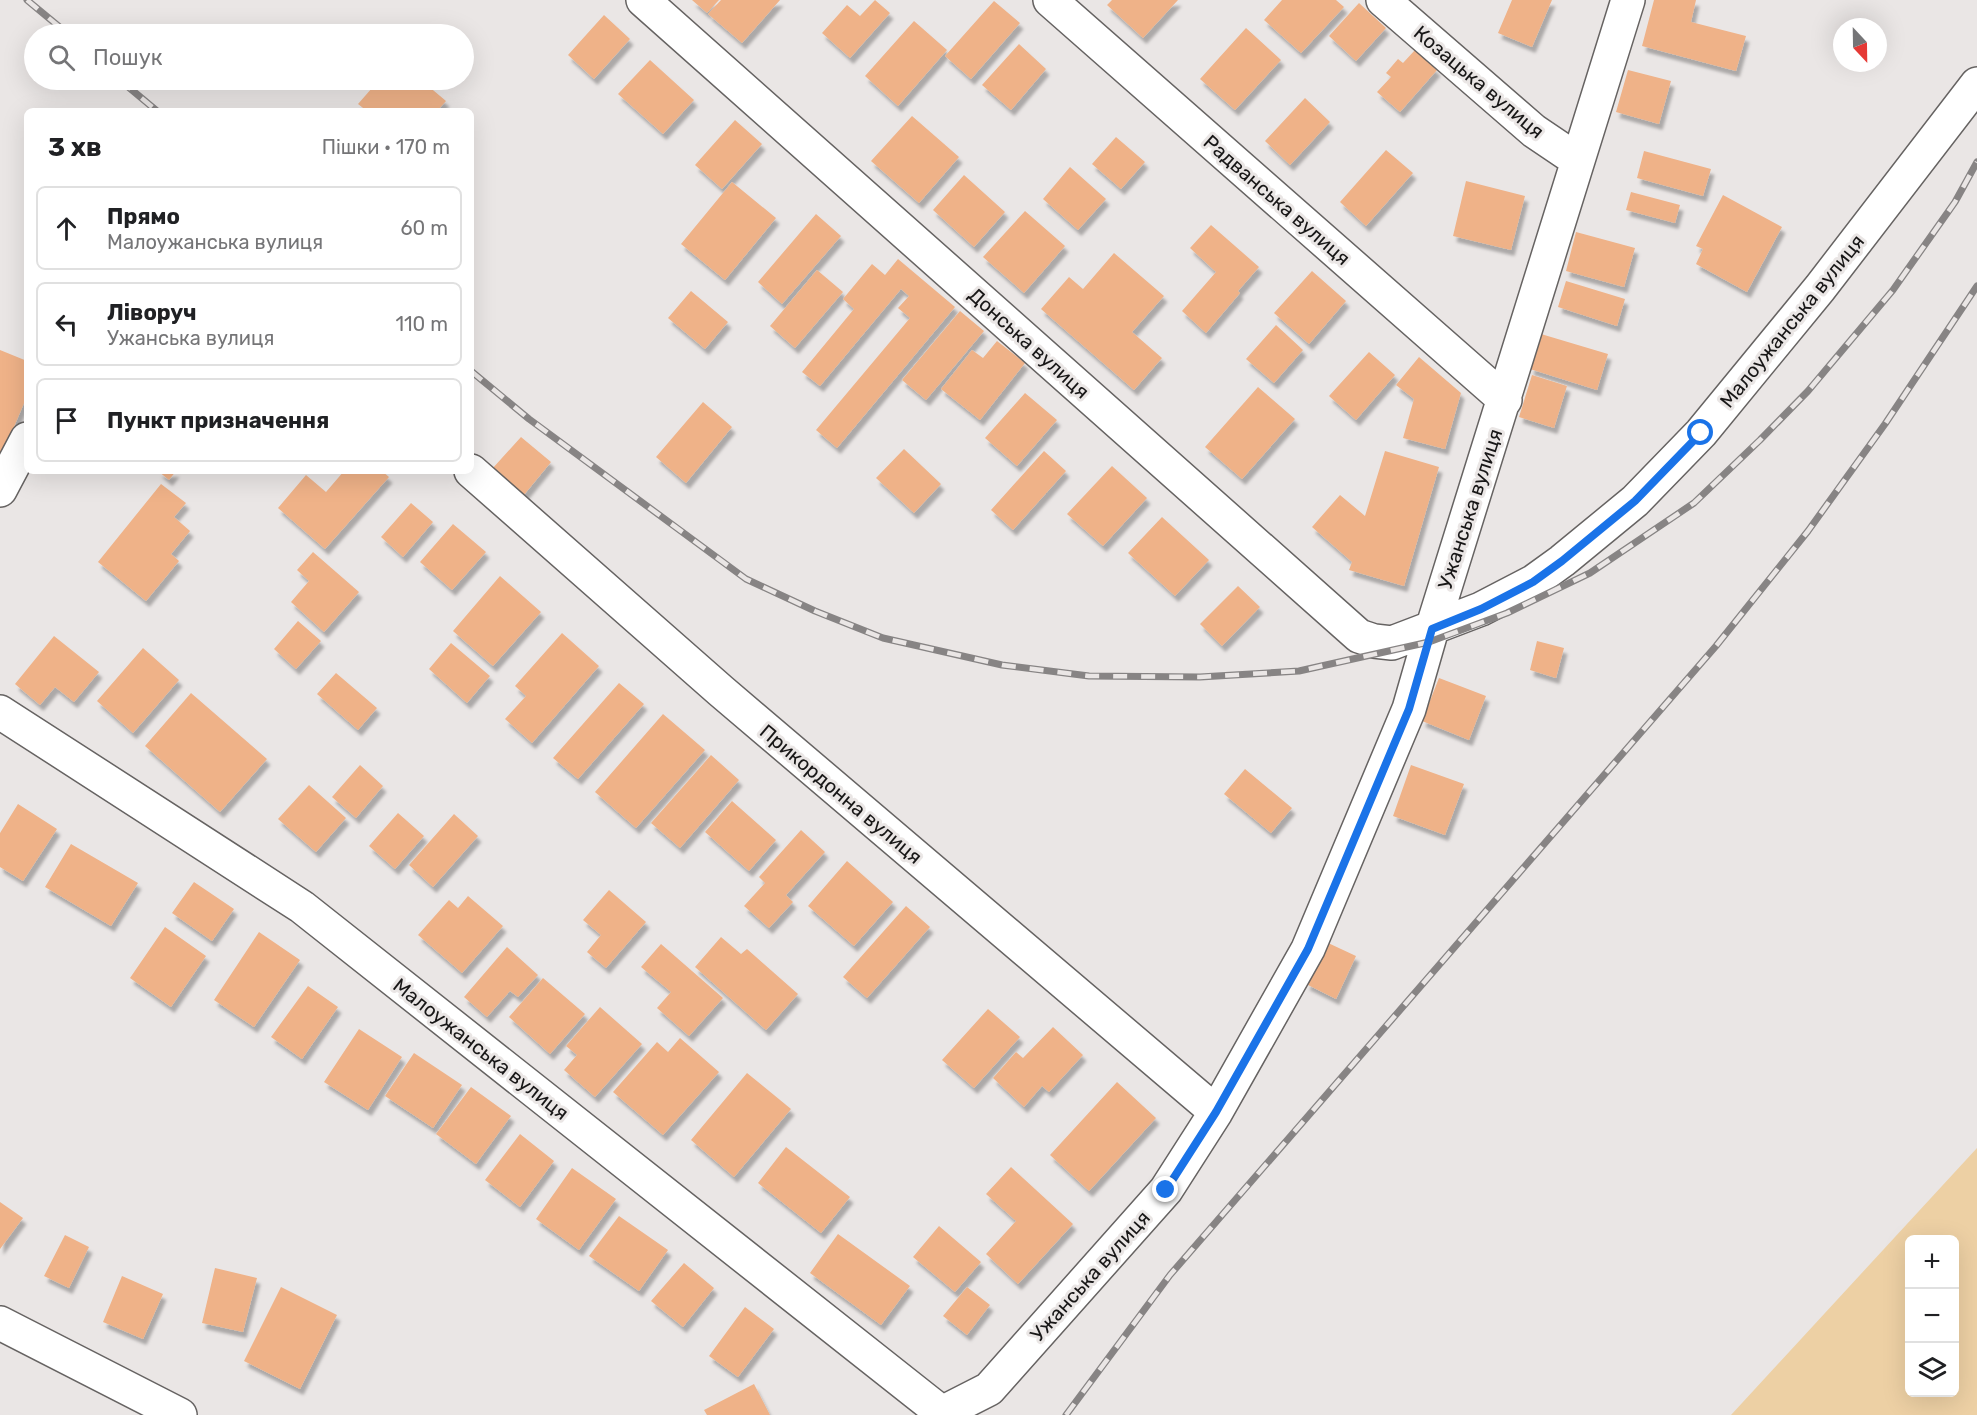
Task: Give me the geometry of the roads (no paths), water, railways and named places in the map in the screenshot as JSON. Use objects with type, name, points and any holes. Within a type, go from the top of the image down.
[{"type":"street","name":"Донська вулиця","points":[[643,0],[1359,636],[1392,643],[1432,629]]},
{"type":"street","name":"Радванська вулиця","points":[[1050,0],[1505,400]]},
{"type":"street","name":"Козацька вулиця","points":[[1383,0],[1534,130],[1577,160]]},
{"type":"street","name":"Ужанська вулиця","points":[[940,1414],[989,1389],[1166,1190],[1216,1112],[1308,949],[1409,709],[1628,0]]},
{"type":"street","name":"Малоужанська вулиця","points":[[1432,629],[1481,609],[1533,582],[1635,501],[1716,415],[1820,288],[1977,84]]},
{"type":"street","points":[[0,490],[24,445]]},
{"type":"street","name":"Прикордонна вулиця","points":[[474,474],[721,691],[1216,1112]]},
{"type":"street","name":"Малоужанська вулиця","points":[[0,712],[302,907],[940,1414]]},
{"type":"street","points":[[0,1323],[180,1415]]},
{"type":"railway","points":[[27,0],[56,24]]},
{"type":"railway","points":[[132,90],[153,108]]},
{"type":"railway","points":[[474,373],[529,419],[746,579],[815,611],[883,638],[1002,665],[1089,676],[1200,677],[1299,671],[1429,642],[1507,613],[1590,573],[1694,503],[1808,391],[1893,290],[1955,202],[1977,162]]},
{"type":"railway","points":[[1066,1415],[1170,1275],[1716,646],[1808,531],[1885,424],[1977,286]]}]
